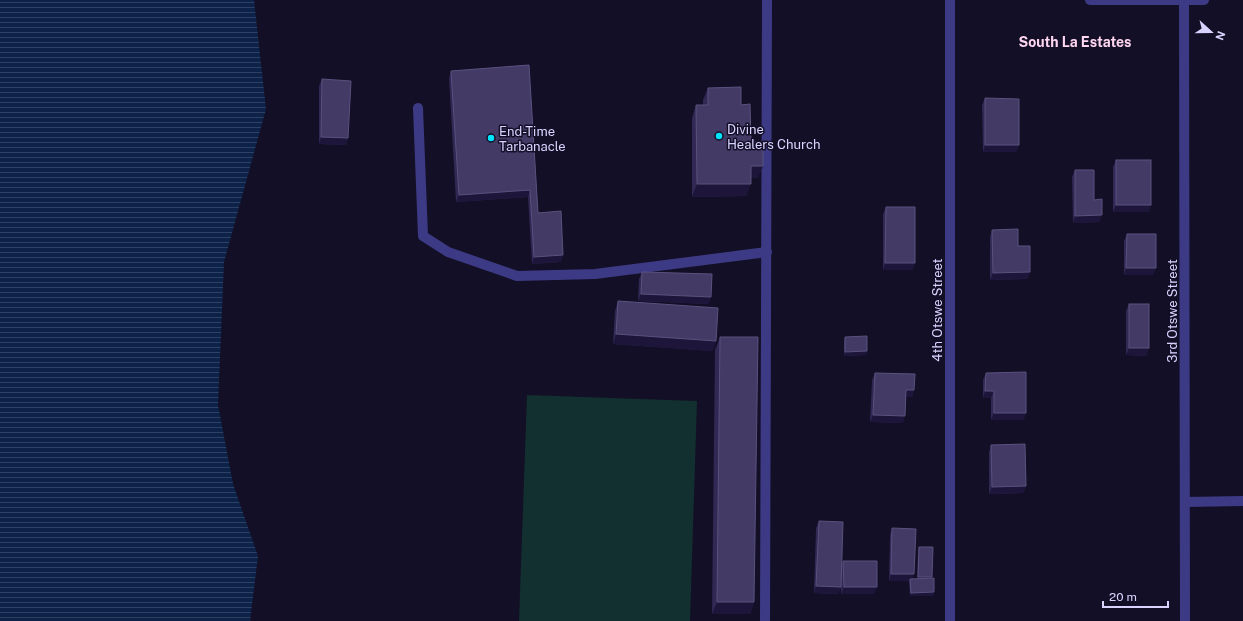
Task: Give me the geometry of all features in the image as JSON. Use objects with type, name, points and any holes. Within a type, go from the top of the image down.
[{"type":"street","points":[[765,621],[767,0]]},
{"type":"street","name":"4th Otswe Street","points":[[950,0],[950,621]]},
{"type":"street","points":[[1090,0],[1204,0]]},
{"type":"street","name":"3rd Otswe Street","points":[[1184,0],[1185,621]]},
{"type":"street","points":[[418,108],[423,236],[448,252],[517,276],[594,274],[766,252]]},
{"type":"street","points":[[1185,502],[1243,501]]},
{"type":"green space","points":[[527,395],[697,401],[690,621],[519,621]]},
{"type":"water","points":[[0,0],[254,0],[266,109],[224,262],[218,405],[233,484],[258,556],[250,621],[0,621]]},
{"type":"building","name":"End-Time Tarbanacle","points":[[529,65],[538,213],[561,211],[563,255],[534,257],[530,190],[459,195],[451,71]]},
{"type":"building","points":[[322,79],[351,81],[348,138],[321,137]]},
{"type":"building","name":"Divine Healers Church","points":[[741,87],[741,105],[750,104],[751,142],[763,142],[763,166],[751,166],[751,184],[697,184],[696,105],[708,105],[708,88]]},
{"type":"building","points":[[985,98],[1019,99],[1019,145],[985,145]]},
{"type":"building","points":[[1116,160],[1151,160],[1151,205],[1116,205]]},
{"type":"building","points":[[1075,170],[1094,170],[1094,200],[1102,199],[1102,215],[1075,216]]},
{"type":"building","points":[[886,207],[915,207],[915,263],[885,263]]},
{"type":"building","points":[[1018,229],[1018,246],[1030,246],[1030,272],[993,273],[992,230]]},
{"type":"building","points":[[1127,234],[1156,234],[1156,268],[1126,268]]},
{"type":"building","points":[[642,272],[712,274],[711,297],[641,294]]},
{"type":"building","points":[[618,301],[718,308],[716,341],[616,334]]},
{"type":"building","points":[[1129,304],[1149,304],[1149,348],[1129,348]]},
{"type":"building","points":[[867,336],[867,351],[845,352],[845,337]]},
{"type":"building","points":[[720,337],[758,337],[754,602],[717,602]]},
{"type":"building","points":[[1026,372],[1026,413],[994,413],[994,391],[985,391],[986,373]]},
{"type":"building","points":[[875,373],[915,374],[914,390],[906,390],[905,416],[873,415]]},
{"type":"building","points":[[1025,444],[1026,486],[992,487],[991,445]]},
{"type":"building","points":[[819,521],[843,522],[841,587],[816,586]]},
{"type":"building","points":[[892,528],[916,529],[914,574],[891,574]]},
{"type":"building","points":[[919,547],[933,547],[932,577],[918,577]]},
{"type":"building","points":[[843,561],[877,561],[877,587],[844,587]]},
{"type":"building","points":[[934,578],[934,592],[911,593],[910,579]]},
{"type":"place","name":"Divine Healers Church","points":[[719,136]]},
{"type":"place","name":"End-Time Tarbanacle","points":[[491,138]]},
{"type":"district","name":"South La Estates","points":[[1075,42]]}]
